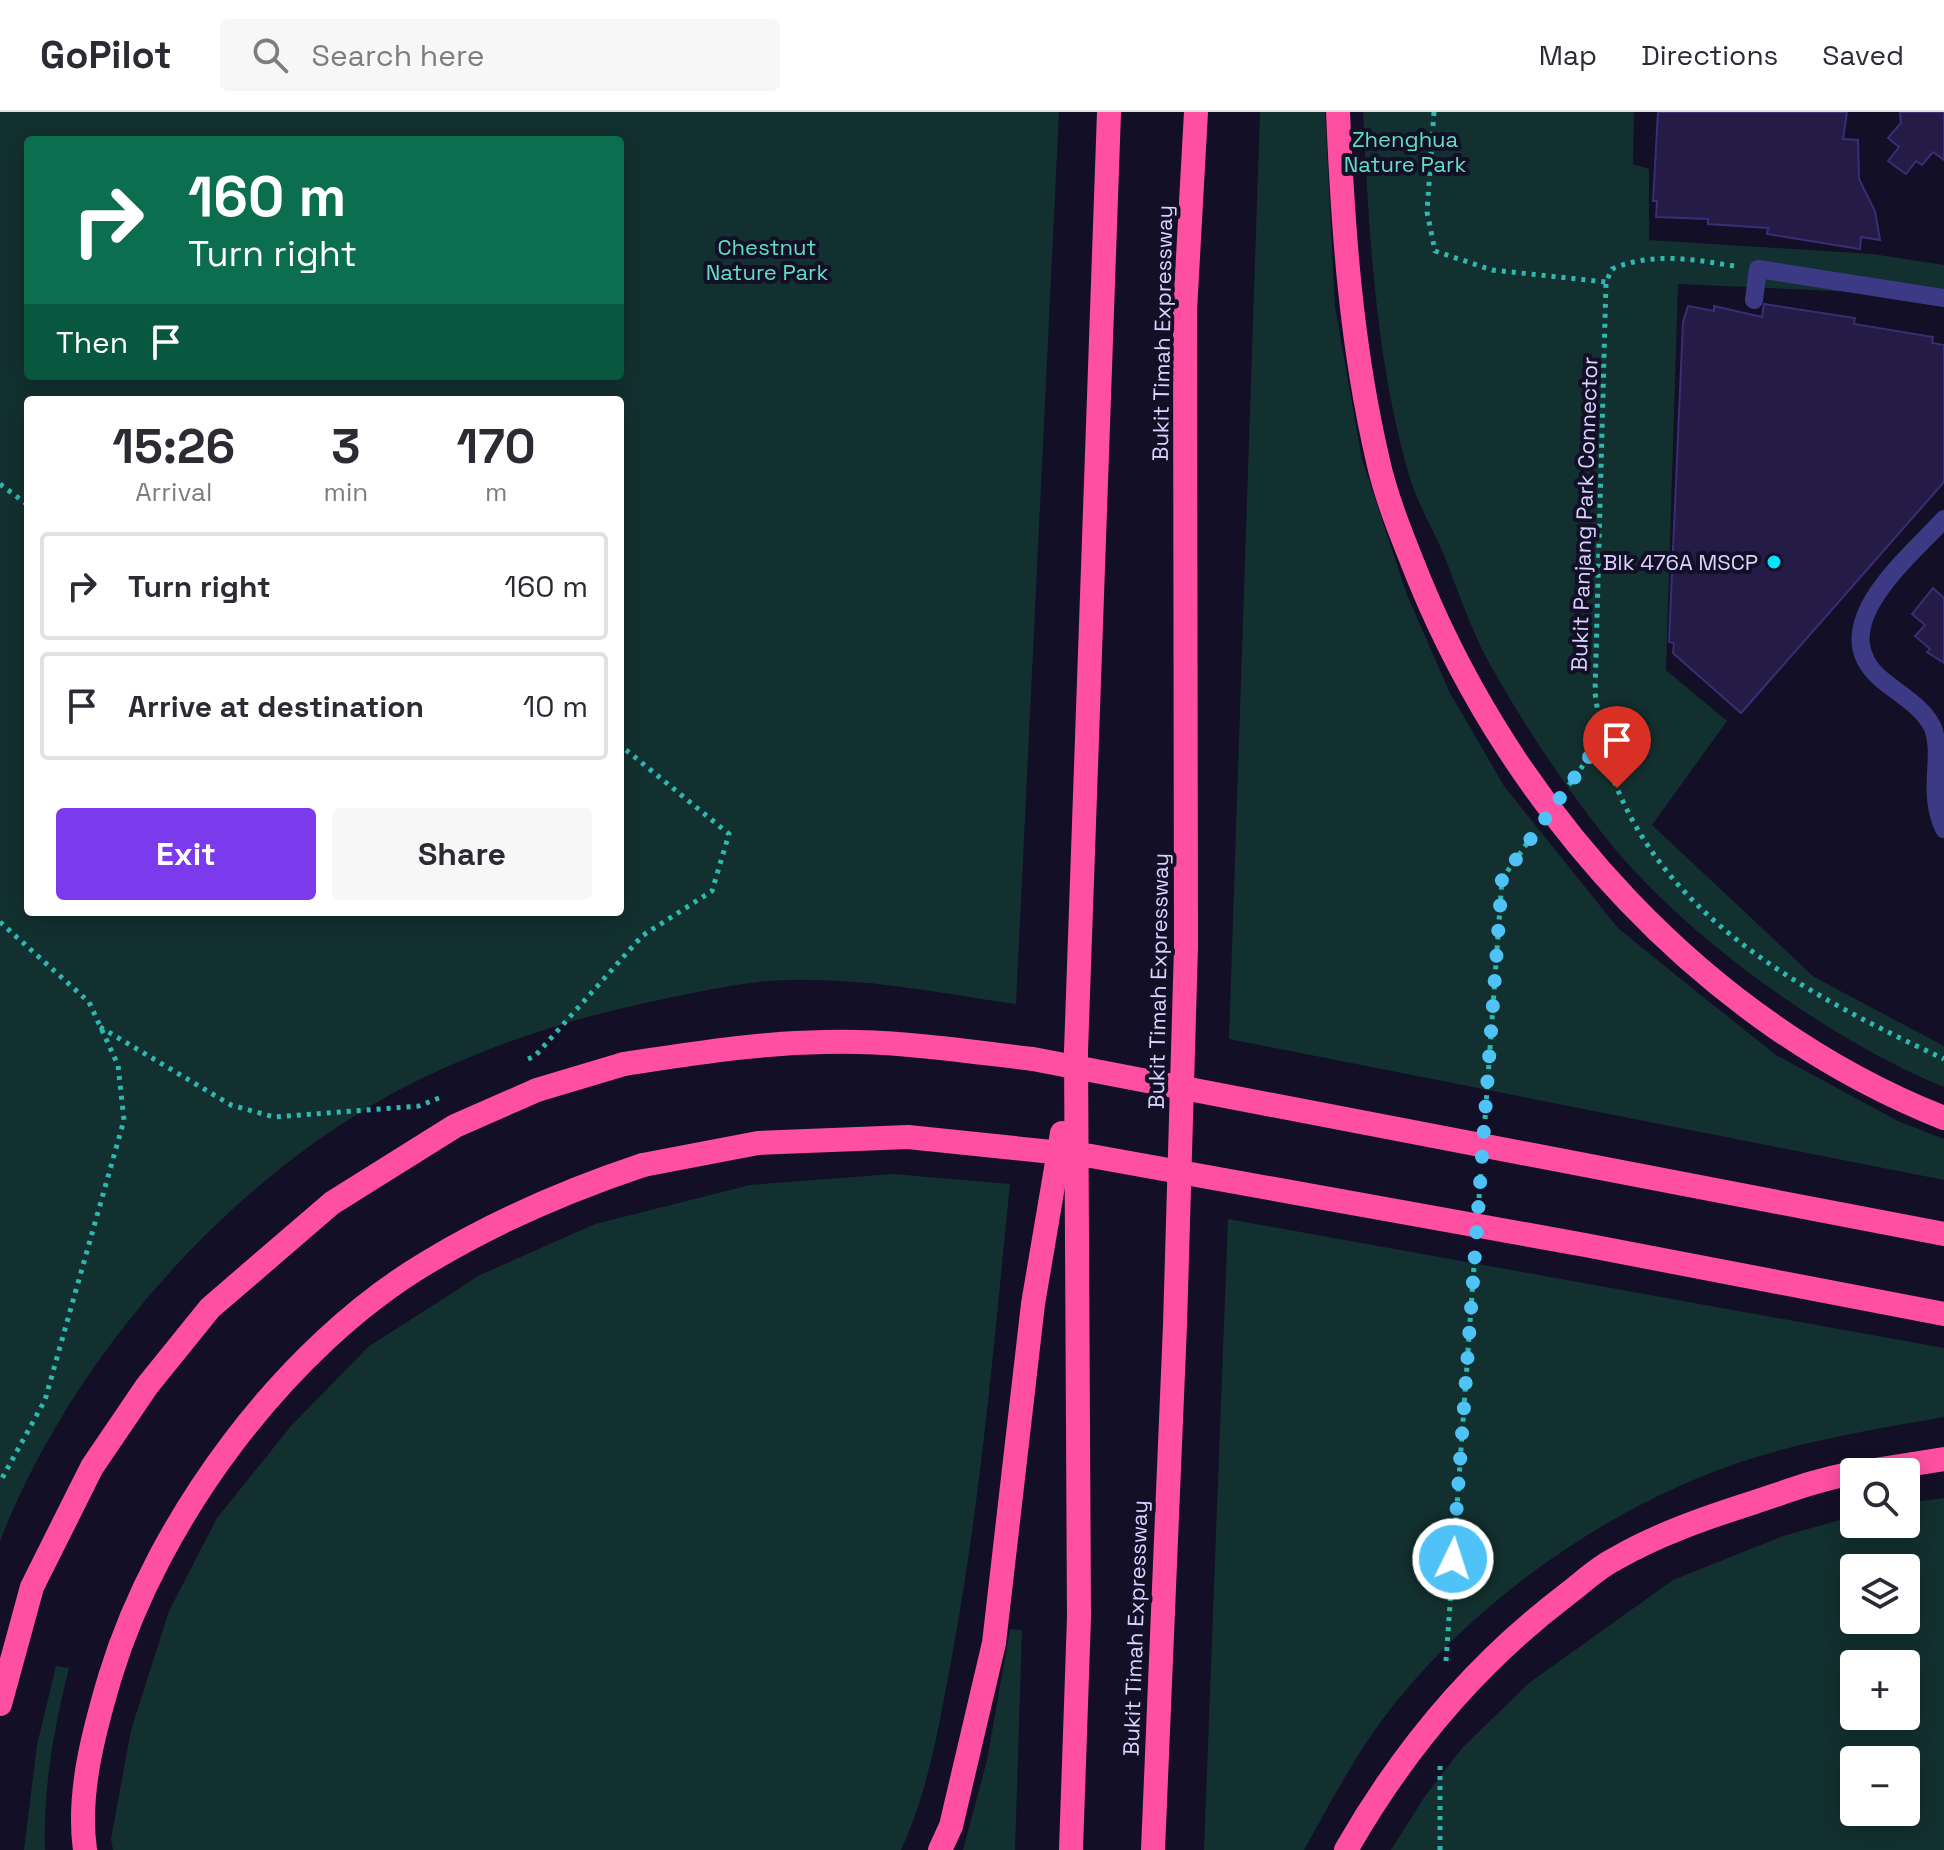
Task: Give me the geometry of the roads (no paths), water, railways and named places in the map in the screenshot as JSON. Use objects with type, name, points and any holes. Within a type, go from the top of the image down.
[{"type":"highway","points":[[1071,1850],[1079,1617],[1076,1051],[1109,112]]},
{"type":"highway","name":"Bukit Timah Expressway","points":[[1153,1850],[1175,1325],[1186,947],[1185,311],[1196,112]]},
{"type":"highway","points":[[1338,112],[1344,254],[1357,357],[1378,464],[1404,541],[1470,690],[1557,818],[1603,877],[1699,970],[1796,1040],[1914,1106],[1944,1118]]},
{"type":"highway","points":[[0,1704],[32,1587],[92,1467],[147,1386],[210,1308],[332,1203],[455,1126],[537,1090],[624,1064],[748,1045],[829,1041],[920,1046],[1033,1059],[1944,1234]]},
{"type":"highway","points":[[940,1850],[951,1826],[994,1643],[1033,1304],[1076,1051]]},
{"type":"highway","points":[[85,1850],[87,1779],[98,1720],[117,1656],[141,1594],[194,1496],[266,1402],[342,1325],[426,1263],[515,1214],[643,1165],[758,1143],[908,1137],[1091,1156],[1585,1245],[1944,1314]]},
{"type":"highway","points":[[1920,1463],[1944,1459]]},
{"type":"highway","points":[[1346,1850],[1378,1794],[1423,1732],[1465,1683],[1538,1616],[1614,1559],[1704,1518],[1840,1475]]},
{"type":"lane","points":[[1754,300],[1758,269],[1944,298]]},
{"type":"lane","points":[[1944,519],[1870,603],[1859,637],[1860,648],[1871,668],[1920,710],[1933,728],[1934,804],[1944,829]]},
{"type":"place","name":"Blk 476A MSCP","points":[[1774,562]]},
{"type":"park label","name":"Zhenghua Nature Park","points":[[1405,152]]},
{"type":"park label","name":"Chestnut Nature Park","points":[[767,260]]}]
